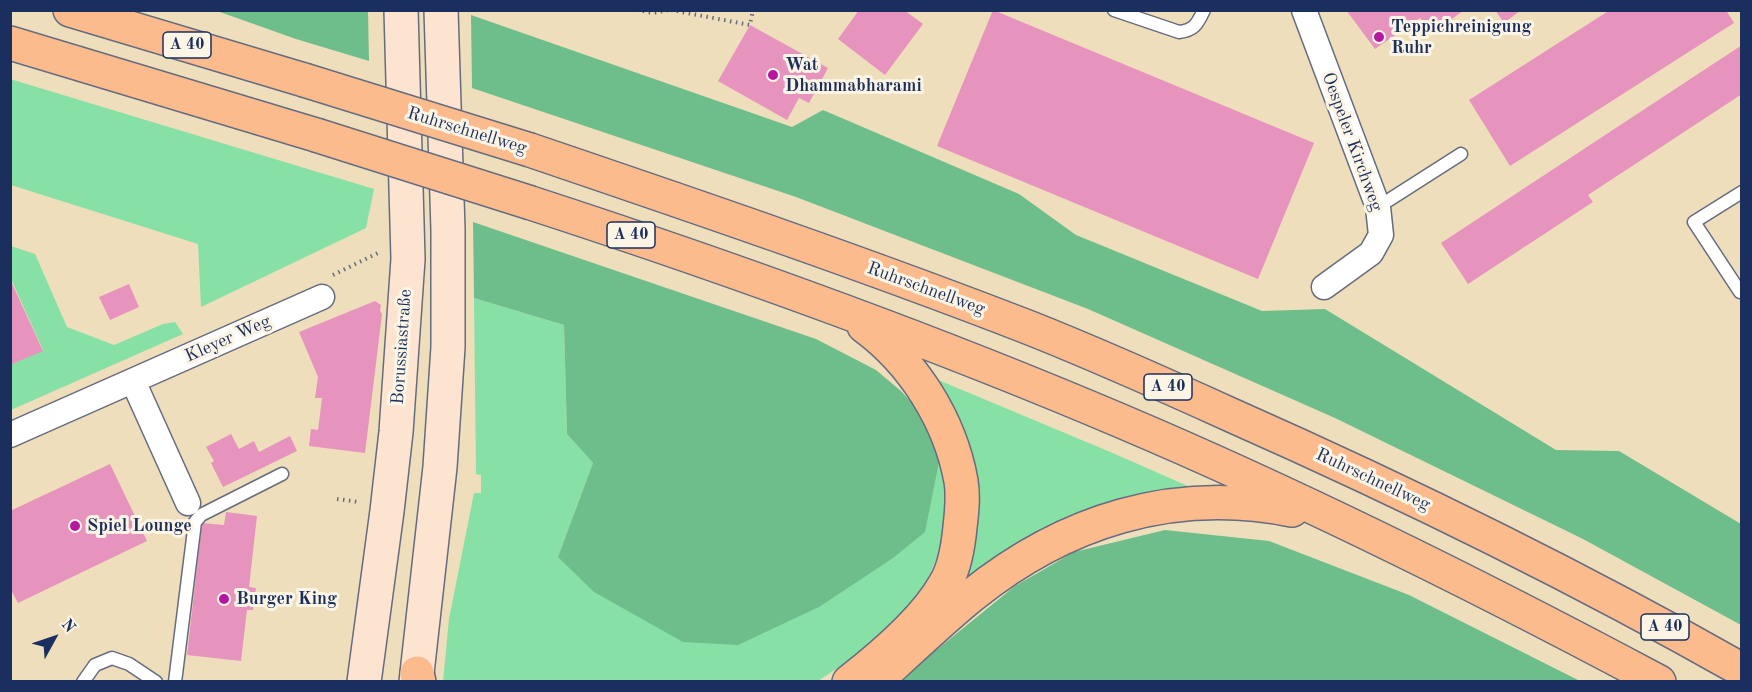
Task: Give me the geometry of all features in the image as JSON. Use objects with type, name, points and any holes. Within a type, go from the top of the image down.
[{"type":"highway","name":"Ruhrschnellweg","points":[[70,10],[530,150],[735,219],[1033,330],[1321,454],[1411,497],[1587,586],[1742,669]]},
{"type":"highway","name":"A 40","points":[[10,44],[316,135],[531,203],[806,296],[918,339],[1121,420],[1378,538],[1506,601],[1659,681]]},
{"type":"highway","points":[[806,296],[860,323],[890,346],[906,364],[934,408],[954,455],[961,483],[962,513],[957,547],[946,584],[930,606],[881,657],[849,681]]},
{"type":"highway","points":[[875,681],[965,602],[999,576],[1066,536],[1119,515],[1180,504],[1249,503],[1318,516],[1378,538]]},
{"type":"main road","name":"Borussiastraße","points":[[362,678],[396,432],[408,259],[401,10]]},
{"type":"main road","points":[[417,679],[440,468],[448,347],[448,230],[441,10]]},
{"type":"street","name":"Oespeler Kirchweg","points":[[1304,10],[1378,207],[1381,235],[1371,253],[1324,287]]},
{"type":"street","name":"Kleyer Weg","points":[[10,435],[133,381],[327,286]]},
{"type":"street","points":[[133,381],[188,503]]},
{"type":"lane","points":[[1114,10],[1179,32],[1190,31],[1204,10]]},
{"type":"lane","points":[[1378,207],[1461,154]]},
{"type":"lane","points":[[1742,192],[1694,222],[1740,292],[1742,291]]},
{"type":"lane","points":[[175,681],[195,522],[201,514],[282,474]]},
{"type":"lane","points":[[83,681],[95,665],[112,658],[129,664],[156,681]]},
{"type":"path","points":[[637,10],[653,13],[670,10],[750,25],[753,10]]},
{"type":"path","points":[[327,286],[385,250]]},
{"type":"path","points":[[337,499],[366,503]]},
{"type":"green space","points":[[217,11],[368,11],[369,61],[296,39]]},
{"type":"green space","points":[[471,15],[792,127],[823,110],[1019,194],[1076,235],[1262,311],[1325,309],[1556,450],[1619,451],[1741,524],[1741,625],[1583,539],[1335,418],[1088,309],[796,197],[472,88]]},
{"type":"green space","points":[[10,79],[374,189],[366,228],[201,307],[198,244],[11,185]]},
{"type":"green space","points":[[473,222],[816,339],[876,370],[901,391],[919,411],[932,433],[940,457],[925,532],[893,558],[819,607],[738,645],[683,642],[594,592],[558,557],[593,463],[567,434],[564,325],[474,298]]},
{"type":"green space","points":[[11,246],[35,254],[67,327],[114,345],[163,324],[175,322],[183,334],[11,410],[10,365],[43,350],[11,279]]},
{"type":"green space","points":[[474,298],[564,325],[567,434],[593,463],[558,557],[940,457],[948,499],[943,544],[926,582],[887,635],[818,681],[443,682],[449,619],[474,493],[481,493],[481,475],[476,474]]},
{"type":"green space","points":[[924,374],[1206,494],[960,587],[976,535],[975,477]]},
{"type":"green space","points":[[1165,530],[1269,541],[1409,595],[1580,681],[897,682],[1015,586],[1074,552]]},
{"type":"building","points":[[859,10],[904,10],[923,24],[885,75],[838,39]]},
{"type":"building","points":[[993,10],[1314,143],[1258,279],[937,146]]},
{"type":"building","name":"Teppichreinigung Ruhr","points":[[1346,10],[1464,10],[1448,22],[1425,26],[1420,18],[1375,49]]},
{"type":"building","name":"Teppichreinigung Ruhr","points":[[1495,10],[1521,10],[1504,23]]},
{"type":"building","points":[[1610,10],[1726,10],[1734,23],[1510,166],[1469,100]]},
{"type":"building","name":"Wat Dhammabharami","points":[[750,25],[828,68],[809,103],[799,98],[787,120],[718,81]]},
{"type":"building","points":[[1742,45],[1742,94],[1588,195],[1593,202],[1468,284],[1441,243]]},
{"type":"building","points":[[10,279],[43,351],[10,365]]},
{"type":"building","points":[[129,284],[139,307],[110,320],[99,297]]},
{"type":"building","points":[[375,301],[381,305],[382,314],[365,453],[309,446],[311,429],[318,430],[322,398],[315,398],[318,377],[299,332]]},
{"type":"building","points":[[231,434],[239,449],[254,441],[259,452],[290,436],[297,451],[223,487],[211,463],[214,461],[206,447]]},
{"type":"building","name":"Spiel Lounge","points":[[110,464],[147,541],[18,603],[10,588],[10,511]]},
{"type":"building","name":"Burger King","points":[[226,512],[257,516],[249,587],[256,588],[253,610],[247,610],[241,661],[187,655],[202,523],[224,525]]},
{"type":"place","name":"Teppichreinigung Ruhr","points":[[1379,37]]},
{"type":"place","name":"Wat Dhammabharami","points":[[773,75]]},
{"type":"place","name":"Spiel Lounge","points":[[75,526]]},
{"type":"place","name":"Burger King","points":[[224,599]]}]
